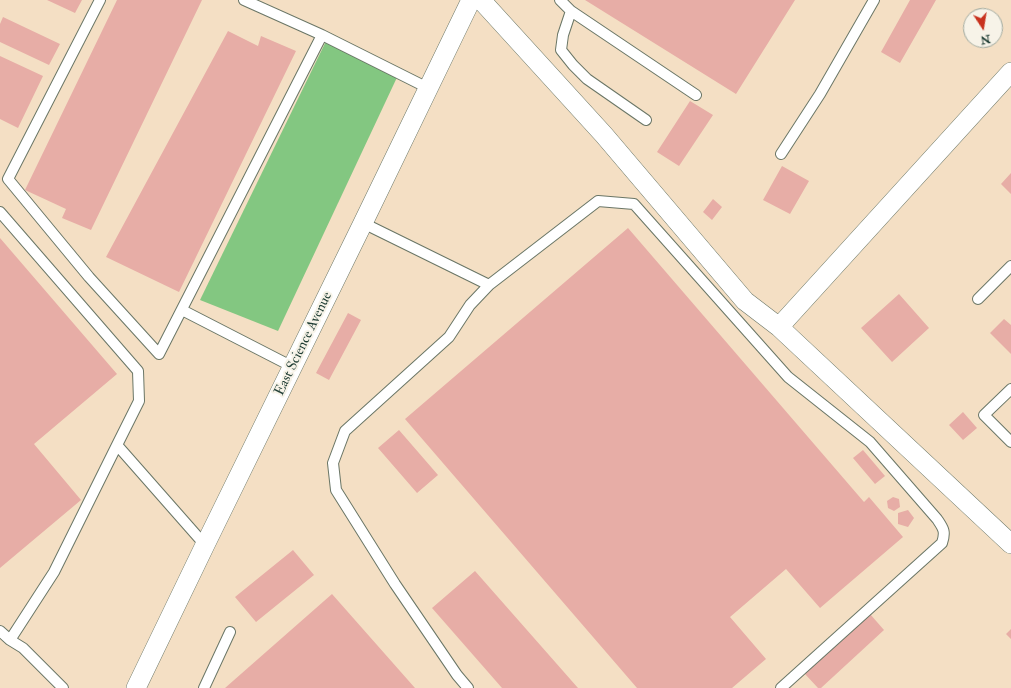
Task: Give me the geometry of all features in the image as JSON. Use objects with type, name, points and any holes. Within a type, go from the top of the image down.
[{"type":"street","name":"East Science Avenue","points":[[136,688],[364,223],[470,1]]},
{"type":"street","points":[[470,1],[604,135],[746,301],[779,327],[1011,544]]},
{"type":"street","points":[[779,327],[1011,72]]},
{"type":"lane","points":[[100,0],[8,179],[89,277],[159,354],[322,35]]},
{"type":"lane","points":[[244,0],[322,35],[428,88]]},
{"type":"lane","points":[[560,0],[571,11],[696,95]]},
{"type":"lane","points":[[782,154],[820,94],[874,0]]},
{"type":"lane","points":[[571,11],[563,36],[561,50],[586,79],[646,120]]},
{"type":"lane","points":[[468,688],[457,675],[408,603],[336,490],[333,463],[345,431],[449,337],[470,305],[489,285],[598,201],[634,204],[788,377],[870,442],[937,519],[943,528],[944,536],[942,543],[780,688]]},
{"type":"lane","points":[[0,212],[138,371],[139,401],[54,572],[10,640]]},
{"type":"lane","points":[[364,223],[489,285]]},
{"type":"lane","points":[[978,299],[1011,266]]},
{"type":"lane","points":[[182,310],[293,367]]},
{"type":"lane","points":[[1011,389],[984,415],[1011,442]]},
{"type":"lane","points":[[117,445],[205,545]]},
{"type":"lane","points":[[0,631],[10,640],[23,648],[63,688]]},
{"type":"lane","points":[[204,688],[230,632]]},
{"type":"green space","points":[[330,33],[400,71],[278,331],[200,300]]},
{"type":"building","points":[[47,0],[82,0],[75,13]]},
{"type":"building","points":[[117,0],[202,0],[91,230],[62,218],[66,209],[25,190]]},
{"type":"building","points":[[585,0],[795,0],[736,94]]},
{"type":"building","points":[[910,0],[936,0],[900,63],[881,52]]},
{"type":"building","points":[[3,17],[60,44],[49,65],[0,42],[0,24]]},
{"type":"building","points":[[228,31],[258,46],[261,36],[296,51],[179,292],[106,257]]},
{"type":"building","points":[[0,56],[43,76],[18,128],[0,119]]},
{"type":"building","points":[[690,101],[713,115],[679,166],[657,152]]},
{"type":"building","points":[[782,166],[809,181],[790,214],[763,200]]},
{"type":"building","points":[[1011,173],[1011,194],[1001,184]]},
{"type":"building","points":[[713,199],[722,207],[712,220],[703,212]]},
{"type":"building","points":[[628,228],[864,502],[869,497],[903,537],[820,608],[786,569],[730,617],[766,659],[732,688],[637,688],[405,419]]},
{"type":"building","points":[[0,238],[117,374],[34,444],[81,500],[0,568]]},
{"type":"building","points":[[899,294],[929,328],[892,362],[861,328]]},
{"type":"building","points":[[348,313],[361,320],[329,380],[316,373]]},
{"type":"building","points":[[1004,319],[1011,325],[1011,354],[990,333]]},
{"type":"building","points":[[963,412],[977,428],[963,440],[949,425]]},
{"type":"building","points":[[399,430],[438,475],[417,493],[378,448]]},
{"type":"building","points":[[863,450],[885,476],[875,484],[853,458]]},
{"type":"building","points":[[893,497],[899,499],[900,507],[894,511],[888,508],[887,501]]},
{"type":"building","points":[[908,510],[914,518],[908,527],[898,524],[898,513]]},
{"type":"building","points":[[293,550],[314,575],[256,622],[235,597]]},
{"type":"building","points":[[475,571],[578,688],[502,688],[432,608]]},
{"type":"building","points":[[332,594],[415,688],[225,688]]},
{"type":"building","points":[[870,614],[884,630],[821,688],[818,688],[805,674]]},
{"type":"building","points":[[1011,629],[1011,639],[1006,634]]}]
